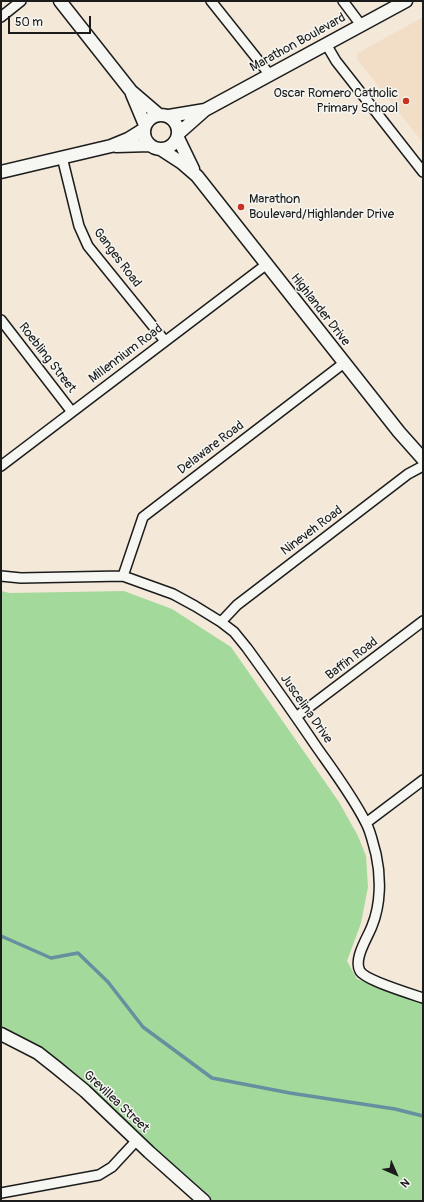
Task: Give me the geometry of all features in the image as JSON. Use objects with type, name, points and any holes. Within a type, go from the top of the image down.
[{"type":"street","points":[[1,17],[21,1]]},
{"type":"street","points":[[60,1],[131,91],[164,116],[176,123],[178,135],[172,146],[162,150],[150,145],[111,146]]},
{"type":"street","points":[[212,1],[270,75]]},
{"type":"street","points":[[343,1],[361,25]]},
{"type":"street","name":"Marathon Boulevard","points":[[178,135],[205,110],[406,1]]},
{"type":"street","points":[[326,44],[336,61],[423,172]]},
{"type":"street","points":[[131,91],[145,127],[145,138],[150,145]]},
{"type":"street","name":"Marathon Boulevard","points":[[164,116],[205,110]]},
{"type":"street","points":[[1,172],[111,146],[128,139],[145,127],[153,117],[164,116]]},
{"type":"street","name":"Highlander Drive","points":[[178,135],[197,176]]},
{"type":"street","name":"Highlander Drive","points":[[162,150],[182,163],[197,176],[399,432],[423,459]]},
{"type":"street","name":"Ganges Road","points":[[62,157],[83,237],[88,246],[164,341]]},
{"type":"street","name":"Millennium Road","points":[[1,466],[267,264]]},
{"type":"street","name":"Roebling Street","points":[[1,320],[72,412]]},
{"type":"street","name":"Delaware Road","points":[[123,576],[143,517],[344,363]]},
{"type":"street","name":"Nineveh Road","points":[[221,622],[236,605],[408,474],[423,466]]},
{"type":"street","name":"Juscelina Drive","points":[[1,576],[21,578],[123,576],[173,594],[221,622],[234,632],[247,648],[342,783],[366,823],[376,854],[379,892],[377,908],[372,926],[359,956],[358,968],[360,972],[371,979],[423,998]]},
{"type":"street","name":"Baffin Road","points":[[296,717],[423,621]]},
{"type":"street","points":[[366,823],[423,780]]},
{"type":"street","name":"Grevillea Street","points":[[1,1034],[38,1054],[85,1091],[204,1201]]},
{"type":"street","points":[[1,1193],[100,1175],[112,1167],[137,1140]]},
{"type":"shaded area","name":"Oscar Romero Catholic Primary School","points":[[423,17],[423,143],[357,59],[358,53]]},
{"type":"green space","points":[[1,591],[10,593],[124,591],[172,609],[231,647],[339,802],[358,836],[366,856],[368,887],[361,923],[347,961],[357,979],[423,1003],[423,1201],[206,1201],[119,1118],[1,1030]]},
{"type":"waterway","points":[[1,936],[51,958],[78,953],[108,982],[143,1027],[212,1078],[290,1093],[395,1109],[423,1116]]},
{"type":"place","name":"Oscar Romero Catholic Primary School","points":[[406,101]]},
{"type":"place","name":"Marathon Boulevard/Highlander Drive","points":[[241,207]]}]
